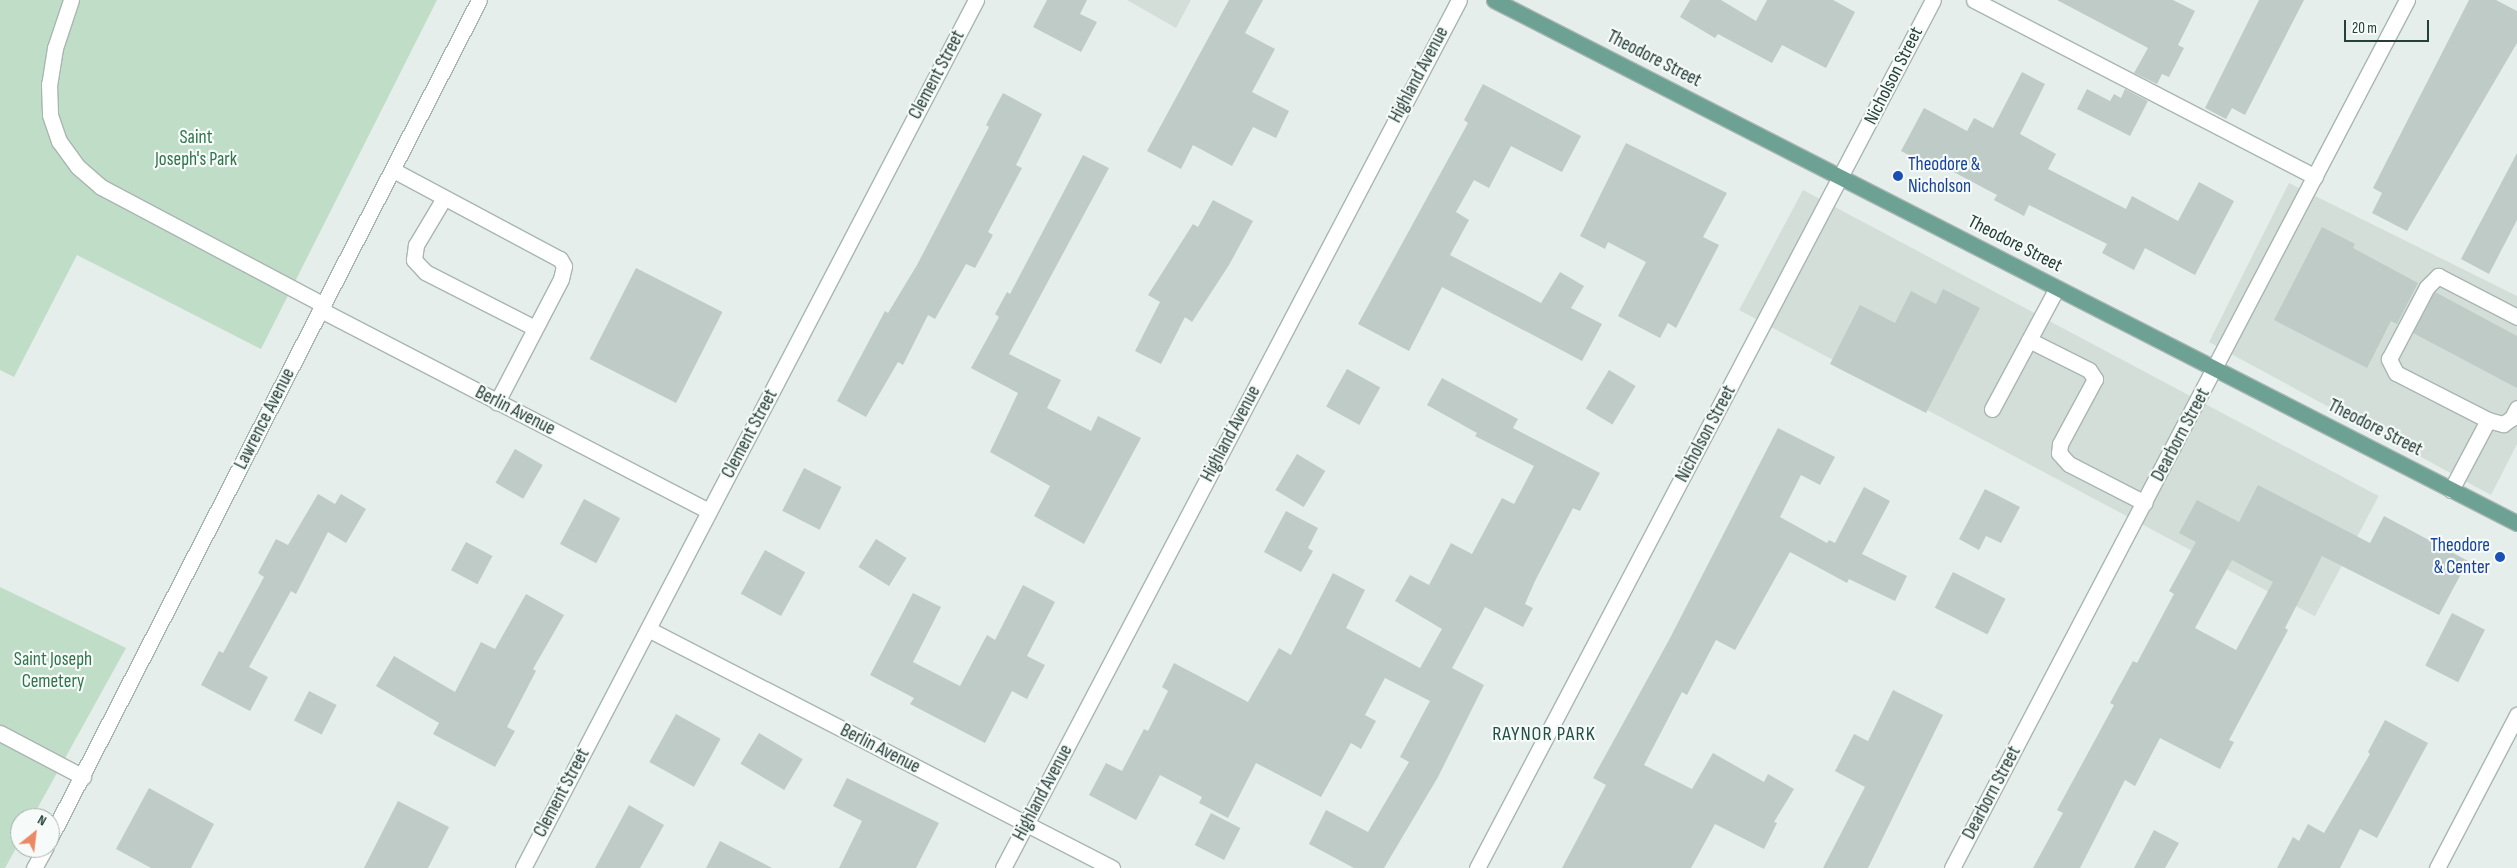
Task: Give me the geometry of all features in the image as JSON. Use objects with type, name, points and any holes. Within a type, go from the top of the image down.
[{"type":"main road","name":"Theodore Street","points":[[1494,0],[2517,523]]},
{"type":"street","name":"Berlin Avenue","points":[[71,0],[54,57],[49,84],[50,115],[59,141],[78,167],[102,187],[497,402],[709,511]]},
{"type":"street","name":"Lawrence Avenue","points":[[60,820],[479,0]]},
{"type":"street","name":"Clement Street","points":[[523,868],[976,0]]},
{"type":"street","name":"Highland Avenue","points":[[1003,868],[1459,0]]},
{"type":"street","name":"Nicholson Street","points":[[1477,868],[1933,0]]},
{"type":"street","points":[[1974,0],[2315,177]]},
{"type":"street","name":"Dearborn Street","points":[[1952,868],[2216,369],[2406,0]]},
{"type":"street","points":[[393,170],[560,259],[564,266],[561,279],[497,402]]},
{"type":"street","points":[[444,198],[416,245],[414,260],[425,272],[535,328]]},
{"type":"street","points":[[2517,317],[2438,276],[2427,287],[2389,359],[2396,373],[2488,420],[2503,424],[2512,418],[2517,408]]},
{"type":"street","points":[[1992,409],[2057,288]]},
{"type":"street","points":[[2029,340],[2089,370],[2095,379],[2060,444],[2059,453],[2070,464],[2145,502]]},
{"type":"street","points":[[2451,490],[2488,420]]},
{"type":"street","name":"Berlin Avenue","points":[[648,629],[1112,868]]},
{"type":"street","points":[[2437,868],[2517,715]]},
{"type":"street","points":[[0,733],[83,777]]},
{"type":"shaded area","points":[[1127,0],[1191,0],[1176,28]]},
{"type":"shaded area","points":[[2289,183],[2517,296],[2517,444],[2491,495],[2209,342]]},
{"type":"shaded area","points":[[1803,190],[2379,496],[2315,616],[1739,310]]},
{"type":"green space","name":"Saint Joseph's Park","points":[[0,0],[437,0],[261,349],[77,255],[14,377],[0,370]]},
{"type":"green space","name":"Saint Joseph Cemetery","points":[[0,587],[126,648],[38,808],[10,808],[11,858],[5,868],[0,868]]},
{"type":"building","points":[[1047,0],[1087,0],[1080,14],[1097,22],[1081,52],[1033,27]]},
{"type":"building","points":[[1229,0],[1263,0],[1245,33],[1275,49],[1252,92],[1289,111],[1276,138],[1253,127],[1232,166],[1193,145],[1181,169],[1147,151]]},
{"type":"building","points":[[1690,0],[1721,0],[1756,21],[1767,0],[1833,0],[1855,12],[1826,68],[1782,45],[1772,63],[1718,34],[1715,38],[1680,17]]},
{"type":"building","points":[[2057,0],[2173,0],[2195,11],[2178,45],[2184,48],[2169,77],[2162,74],[2157,84],[2134,73],[2148,48]]},
{"type":"building","points":[[2259,0],[2304,0],[2245,115],[2232,108],[2226,119],[2205,108]]},
{"type":"building","points":[[2469,0],[2496,0],[2517,11],[2517,43],[2407,231],[2372,213],[2382,193],[2373,188]]},
{"type":"building","points":[[2022,72],[2045,84],[2020,134],[2056,154],[2048,169],[2126,209],[2132,196],[2178,221],[2199,182],[2234,201],[2195,275],[2145,248],[2134,270],[2102,253],[2107,244],[2029,205],[2024,216],[1994,200],[1997,195],[1933,161],[1930,166],[1901,151],[1924,108],[1967,131],[1974,118],[1993,128]]},
{"type":"building","points":[[1483,84],[1581,136],[1562,172],[1511,146],[1489,188],[1474,180],[1456,212],[1469,220],[1450,255],[1541,303],[1560,272],[1584,286],[1571,308],[1602,324],[1582,361],[1442,287],[1409,351],[1358,324],[1468,123],[1464,120]]},
{"type":"building","points":[[2087,89],[2110,101],[2114,94],[2121,98],[2125,89],[2148,101],[2130,136],[2077,109]]},
{"type":"building","points":[[1003,93],[1042,114],[1016,165],[1022,168],[988,232],[993,235],[975,268],[966,264],[935,319],[928,315],[903,365],[898,362],[866,417],[837,401],[885,311],[888,313],[917,265],[989,127],[986,125]]},
{"type":"building","points":[[1626,143],[1727,193],[1703,237],[1719,245],[1676,328],[1668,323],[1660,338],[1618,316],[1646,262],[1608,242],[1605,249],[1580,236]]},
{"type":"building","points":[[2517,153],[2517,220],[2489,274],[2461,259]]},
{"type":"building","points":[[1083,155],[1109,168],[1009,354],[1061,380],[1047,408],[1091,431],[1098,416],[1141,438],[1084,544],[1034,516],[1050,486],[990,452],[1018,393],[971,368],[999,317],[995,314],[1007,292],[1010,294]]},
{"type":"building","points":[[1213,200],[1253,221],[1229,265],[1192,322],[1185,317],[1161,364],[1135,351],[1160,302],[1148,295],[1193,224],[1198,227]]},
{"type":"building","points":[[2322,227],[2355,244],[2353,248],[2418,283],[2397,324],[2391,321],[2367,368],[2274,320]]},
{"type":"building","points":[[636,268],[722,312],[676,403],[590,359]]},
{"type":"building","points":[[1943,289],[1980,308],[1926,413],[1830,364],[1860,305],[1895,323],[1911,291],[1936,304]]},
{"type":"building","points":[[2435,292],[2517,336],[2517,388],[2413,333]]},
{"type":"building","points":[[1347,369],[1380,387],[1359,425],[1326,407]]},
{"type":"building","points":[[1609,370],[1636,386],[1612,425],[1586,409]]},
{"type":"building","points":[[1442,378],[1518,419],[1513,428],[1600,473],[1580,511],[1573,508],[1535,581],[1525,604],[1533,608],[1523,627],[1485,607],[1452,668],[1484,685],[1438,777],[1384,868],[1354,868],[1309,844],[1326,810],[1368,832],[1409,762],[1400,757],[1430,701],[1385,678],[1365,715],[1376,721],[1361,749],[1351,743],[1321,797],[1256,763],[1228,818],[1199,803],[1202,797],[1160,775],[1136,820],[1089,795],[1106,763],[1122,771],[1144,729],[1148,731],[1168,691],[1162,687],[1174,663],[1248,702],[1279,648],[1291,655],[1333,573],[1365,590],[1346,628],[1420,668],[1442,629],[1395,601],[1410,575],[1429,585],[1451,543],[1472,554],[1502,498],[1514,504],[1534,466],[1475,436],[1477,433],[1427,405]]},
{"type":"building","points":[[1778,428],[1835,457],[1820,485],[1801,475],[1780,517],[1827,543],[1829,540],[1835,543],[1864,487],[1890,501],[1862,554],[1907,576],[1895,601],[1849,579],[1847,583],[1790,552],[1735,650],[1716,640],[1687,695],[1682,692],[1644,765],[1692,789],[1713,753],[1764,782],[1768,774],[1794,789],[1774,822],[1777,823],[1764,849],[1715,824],[1691,868],[1562,868],[1606,785],[1593,778],[1669,640]]},
{"type":"building","points":[[515,449],[543,465],[523,499],[496,483]]},
{"type":"building","points":[[1297,454],[1325,471],[1304,507],[1275,490]]},
{"type":"building","points":[[804,468],[841,487],[820,530],[782,511]]},
{"type":"building","points":[[2258,485],[2370,543],[2384,516],[2468,561],[2439,615],[2322,556],[2285,628],[2288,630],[2229,740],[2234,742],[2220,769],[2160,738],[2135,786],[2125,780],[2080,868],[2033,868],[2063,813],[2057,810],[2114,705],[2110,703],[2133,661],[2137,663],[2174,594],[2169,591],[2196,542],[2179,533],[2197,500],[2239,522]],"holes":[[[2232,560],[2273,582],[2236,650],[2195,628]]]},
{"type":"building","points":[[1985,489],[2020,507],[2001,543],[1986,536],[1979,550],[1959,539]]},
{"type":"building","points":[[318,494],[335,504],[341,494],[366,509],[346,543],[328,532],[296,594],[291,591],[249,667],[268,677],[250,711],[201,685],[219,651],[223,653],[264,577],[258,573],[276,539],[288,545]]},
{"type":"building","points":[[584,499],[620,518],[596,563],[560,544]]},
{"type":"building","points":[[1286,511],[1318,528],[1308,548],[1313,551],[1301,572],[1264,552]]},
{"type":"building","points":[[876,539],[907,558],[889,586],[859,567]]},
{"type":"building","points":[[466,542],[492,556],[477,584],[451,570]]},
{"type":"building","points":[[765,550],[805,572],[781,616],[741,594]]},
{"type":"building","points":[[1953,572],[2006,599],[1987,634],[1935,608]]},
{"type":"building","points":[[1023,585],[1055,602],[1027,656],[1045,665],[1027,699],[1012,691],[985,743],[910,704],[914,698],[870,675],[913,593],[941,607],[913,662],[960,686],[987,635],[995,640]]},
{"type":"building","points":[[526,594],[564,615],[533,669],[536,671],[507,727],[515,731],[495,767],[433,734],[439,723],[376,686],[394,656],[455,692],[481,642],[495,649]]},
{"type":"building","points":[[2452,613],[2485,630],[2458,682],[2425,666]]},
{"type":"building","points":[[1893,690],[1943,715],[1868,868],[1823,868],[1865,787],[1835,771],[1854,734],[1868,741]]},
{"type":"building","points":[[309,691],[337,705],[322,734],[294,720]]},
{"type":"building","points":[[676,714],[721,739],[694,787],[649,762]]},
{"type":"building","points":[[2385,720],[2428,743],[2377,838],[2360,829],[2340,868],[2277,868],[2293,837],[2299,841],[2308,824],[2324,833],[2370,754],[2368,752]]},
{"type":"building","points":[[759,733],[803,759],[784,790],[740,764]]},
{"type":"building","points":[[847,778],[939,823],[916,868],[839,868],[862,821],[833,806]]},
{"type":"building","points":[[149,788],[214,824],[191,868],[151,868],[116,849]]},
{"type":"building","points":[[398,801],[449,827],[428,868],[364,868]]},
{"type":"building","points":[[629,805],[664,825],[640,868],[595,868]]},
{"type":"building","points":[[1211,813],[1240,828],[1224,860],[1195,845]]},
{"type":"building","points":[[2154,830],[2179,843],[2165,868],[2134,868]]},
{"type":"building","points":[[720,841],[772,868],[706,868]]},
{"type":"place","name":"Theodore & Nicholson","points":[[1898,176]]},
{"type":"place","name":"Theodore & Center","points":[[2500,557]]},
{"type":"district","name":"RAYNOR PARK","points":[[1544,734]]}]
